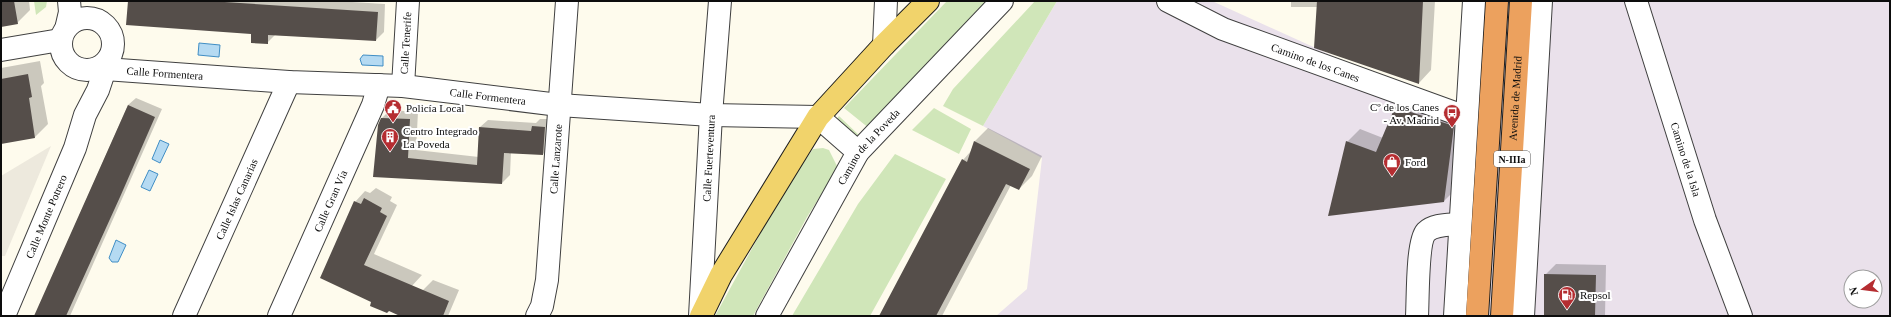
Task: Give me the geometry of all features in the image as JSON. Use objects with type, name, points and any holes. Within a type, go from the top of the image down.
[{"type":"highway","name":"N-IIIa","points":[[1477,316],[1497,1]]},
{"type":"highway","name":"Avenida de Madrid","points":[[1502,316],[1521,1]]},
{"type":"main road","points":[[700,316],[721,275],[818,117],[884,44],[928,1]]},
{"type":"street","points":[[1,50],[64,32],[85,9],[109,30],[113,42],[111,54],[106,64],[93,70],[81,70],[75,68],[63,57],[60,48],[64,32],[70,12],[70,1]]},
{"type":"street","name":"Calle Tenerife","points":[[403,86],[408,1]]},
{"type":"street","name":"Calle Lanzarote","points":[[537,316],[542,306],[546,280],[567,1]]},
{"type":"street","name":"Calle Fuerteventura","points":[[700,316],[711,115],[720,1]]},
{"type":"street","points":[[884,44],[886,1]]},
{"type":"street","name":"Camino de la Poveda","points":[[767,316],[858,152],[1002,1]]},
{"type":"street","name":"Camino de los Canes","points":[[1168,1],[1223,29],[1466,116]]},
{"type":"street","points":[[1455,316],[1474,1]]},
{"type":"street","points":[[1523,316],[1541,1]]},
{"type":"street","name":"Camino de la Isla","points":[[1636,1],[1706,220],[1741,316]]},
{"type":"street","name":"Calle Formentera","points":[[106,64],[289,82],[403,86],[559,105],[711,115],[818,117]]},
{"type":"street","name":"Calle Monte Potrero","points":[[4,316],[75,148],[85,115],[98,90],[106,64]]},
{"type":"street","name":"Calle Monte Potrero","points":[[75,68],[84,89],[85,115]]},
{"type":"street","name":"Calle Islas Canarias","points":[[184,316],[289,82]]},
{"type":"street","name":"Calle Gran Vía","points":[[279,316],[373,105],[379,85]]},
{"type":"street","points":[[818,117],[858,152]]},
{"type":"street","points":[[1417,316],[1421,244],[1426,232],[1435,227],[1460,224]]},
{"type":"shaded area","points":[[1057,1],[1212,1],[1465,116],[1475,1],[1890,1],[1890,316],[996,316],[1027,289],[1042,158],[983,126]]},
{"type":"shaded area","points":[[51,146],[5,256],[1,256],[1,176]]},
{"type":"green space","points":[[34,1],[47,1],[46,7],[36,15]]},
{"type":"green space","points":[[947,1],[989,1],[870,129],[844,108]]},
{"type":"green space","points":[[1035,1],[1057,1],[983,126],[943,106],[953,89]]},
{"type":"green space","points":[[934,108],[971,129],[959,154],[912,130]]},
{"type":"green space","points":[[839,116],[863,139],[852,141],[834,123]]},
{"type":"green space","points":[[823,148],[829,150],[838,168],[807,217],[753,316],[715,316],[783,192],[813,149]]},
{"type":"green space","points":[[895,154],[946,179],[870,316],[792,316],[858,204]]},
{"type":"water","points":[[199,43],[220,45],[219,57],[198,55]]},
{"type":"water","points":[[363,55],[383,56],[383,66],[362,65],[360,59]]},
{"type":"water","points":[[160,140],[169,144],[160,163],[152,159]]},
{"type":"water","points":[[149,170],[158,174],[150,191],[141,187]]},
{"type":"water","points":[[116,240],[126,245],[118,262],[112,262],[109,258]]},
{"type":"building","points":[[1,1],[14,1],[18,24],[1,27]]},
{"type":"building","points":[[128,1],[209,1],[378,12],[376,41],[268,35],[268,44],[251,43],[251,34],[126,25]]},
{"type":"building","points":[[1317,1],[1423,1],[1419,84],[1314,48]]},
{"type":"building","points":[[28,74],[32,97],[29,98],[35,138],[1,144],[1,79]]},
{"type":"building","points":[[128,105],[155,117],[120,197],[66,316],[34,316]]},
{"type":"building","name":"Ford","points":[[1395,107],[1454,126],[1444,202],[1328,216],[1346,141],[1376,152]]},
{"type":"building","name":"Centro Integrado La Poveda","points":[[381,118],[410,119],[408,158],[477,165],[479,127],[531,131],[532,126],[545,127],[543,155],[504,153],[502,184],[373,177],[378,125]]},
{"type":"building","points":[[974,141],[1030,169],[1019,190],[1006,184],[936,316],[879,316],[962,159],[967,162]]},
{"type":"building","points":[[364,198],[382,208],[380,212],[387,216],[364,265],[449,301],[443,316],[400,316],[389,311],[387,313],[370,306],[371,302],[320,278],[354,201],[361,204]]},
{"type":"building","points":[[1544,274],[1596,275],[1595,316],[1544,316]]},
{"type":"place","name":"Policía Local","points":[[393,123]]},
{"type":"place","name":"Cº de los Canes - Av. Madrid","points":[[1452,128]]},
{"type":"place","name":"Centro Integrado La Poveda","points":[[390,152]]},
{"type":"place","name":"Ford","points":[[1392,177]]},
{"type":"place","name":"Repsol","points":[[1567,310]]}]
